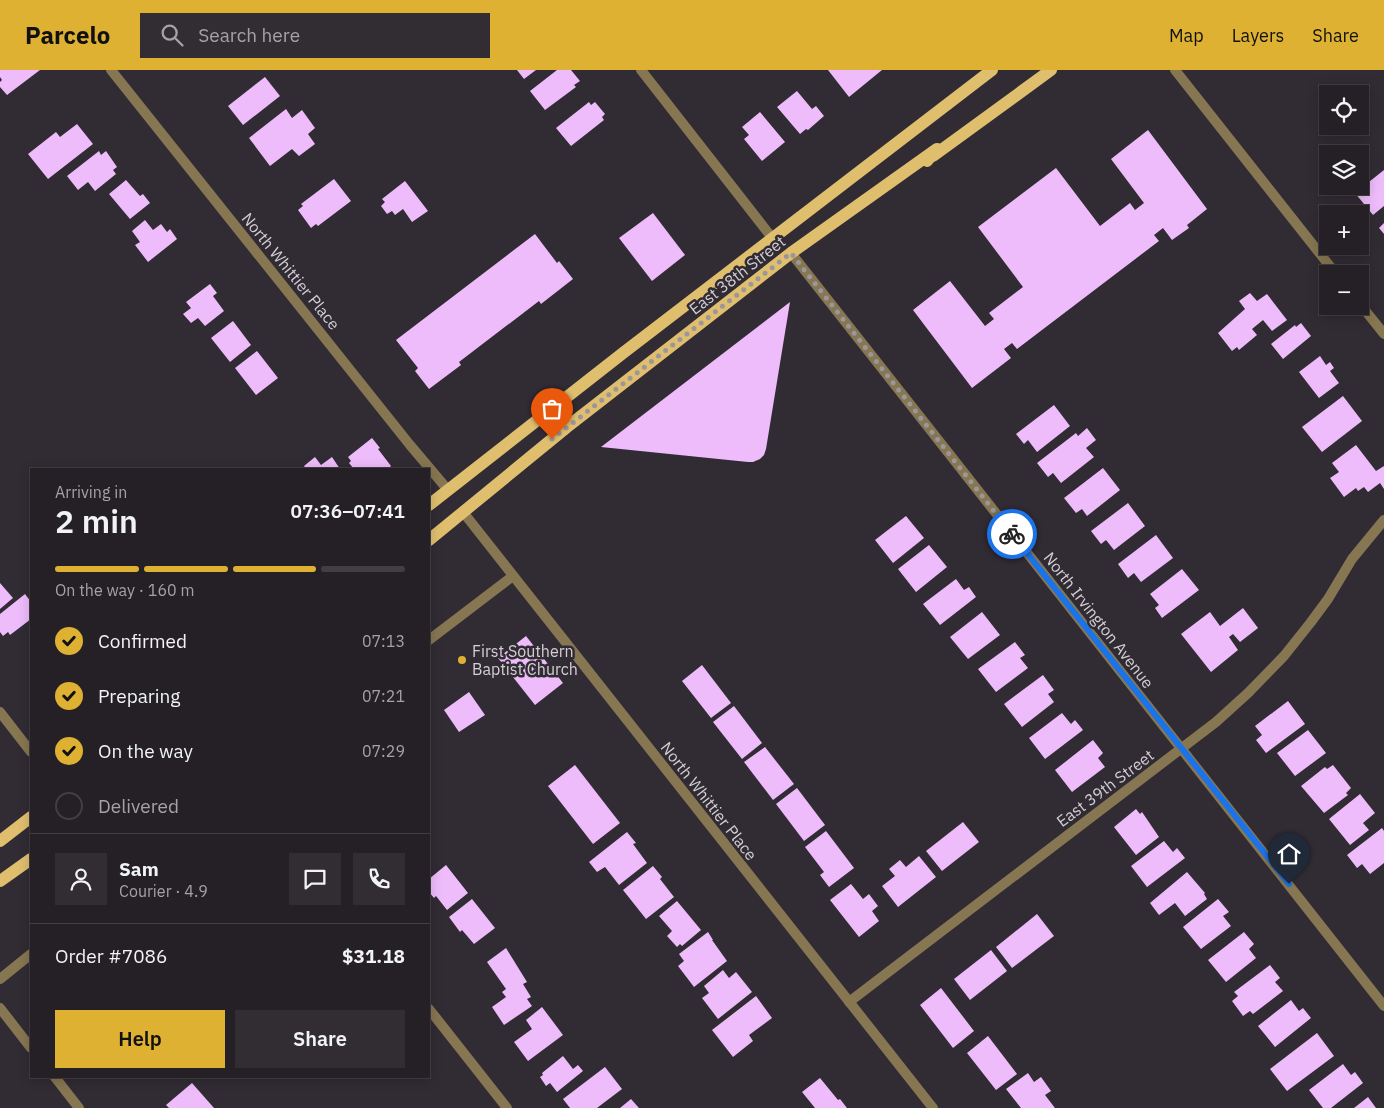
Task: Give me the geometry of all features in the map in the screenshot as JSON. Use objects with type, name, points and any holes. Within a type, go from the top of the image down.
[{"type":"main road","name":"East 38th Street","points":[[430,504],[992,70]]},
{"type":"main road","name":"East 38th Street","points":[[430,539],[567,427],[791,253],[937,148],[927,161],[1051,70]]},
{"type":"main road","points":[[0,841],[30,818]]},
{"type":"main road","points":[[0,881],[30,859]]},
{"type":"street","name":"North Whittier Place","points":[[112,70],[429,468]]},
{"type":"street","points":[[640,70],[773,239]]},
{"type":"street","points":[[1175,70],[1329,265]]},
{"type":"street","name":"North Irvington Avenue","points":[[791,253],[1384,1006]]},
{"type":"street","points":[[1369,315],[1384,334]]},
{"type":"street","name":"North Whittier Place","points":[[430,469],[448,490]]},
{"type":"street","name":"North Whittier Place","points":[[463,512],[933,1108]]},
{"type":"street","name":"East 39th Street","points":[[849,1002],[1216,722],[1284,656],[1328,599],[1352,559],[1384,520]]},
{"type":"street","points":[[430,639],[513,576]]},
{"type":"street","points":[[0,712],[30,751]]},
{"type":"street","points":[[0,979],[30,955]]},
{"type":"street","points":[[0,1008],[30,1047]]},
{"type":"street","points":[[430,1010],[507,1108]]},
{"type":"street","points":[[56,1078],[79,1108]]},
{"type":"building","points":[[0,70],[40,70],[7,95],[0,87],[2,80]]},
{"type":"building","points":[[517,70],[536,70],[524,79]]},
{"type":"building","points":[[557,70],[571,70],[580,81],[574,85],[576,87],[545,110],[530,91]]},
{"type":"building","points":[[828,70],[882,70],[849,97]]},
{"type":"building","points":[[265,77],[280,96],[243,125],[228,106]]},
{"type":"building","points":[[797,91],[812,109],[816,106],[824,116],[808,130],[806,129],[800,134],[777,107]]},
{"type":"building","points":[[589,102],[591,105],[595,102],[605,114],[602,117],[604,120],[571,146],[556,128]]},
{"type":"building","points":[[286,109],[292,118],[302,110],[315,128],[308,134],[315,144],[299,156],[292,149],[270,166],[249,138]]},
{"type":"building","points":[[760,112],[785,142],[762,161],[744,139],[749,135],[742,127]]},
{"type":"building","points":[[77,124],[93,144],[48,179],[28,154],[56,132],[60,137]]},
{"type":"building","points":[[1148,130],[1207,209],[1187,225],[1189,228],[1172,240],[1163,228],[1154,235],[1159,241],[1017,349],[1012,343],[1004,349],[1011,358],[972,388],[913,310],[950,281],[985,326],[994,319],[989,313],[1023,287],[978,227],[1056,168],[1100,226],[1130,203],[1135,210],[1144,203],[1111,159]]},
{"type":"building","points":[[99,151],[101,155],[106,151],[117,167],[113,170],[116,174],[95,191],[88,182],[78,190],[67,176]]},
{"type":"building","points":[[1384,170],[1384,206],[1373,215],[1369,210],[1369,205],[1365,205],[1357,195],[1369,195],[1369,182]]},
{"type":"building","points":[[334,179],[351,201],[318,226],[316,224],[311,228],[298,210],[303,206],[301,204]]},
{"type":"building","points":[[126,180],[140,196],[143,194],[150,203],[130,219],[109,194]]},
{"type":"building","points":[[405,181],[428,211],[412,222],[403,209],[395,215],[392,211],[387,214],[381,206],[385,202],[382,199]]},
{"type":"building","points":[[653,213],[685,255],[652,281],[619,238]]},
{"type":"building","points":[[145,220],[153,230],[161,224],[167,232],[170,229],[177,239],[148,262],[135,245],[140,242],[132,231]]},
{"type":"building","points":[[1384,223],[1384,234],[1379,228]]},
{"type":"building","points":[[535,234],[557,263],[559,261],[573,279],[541,304],[539,301],[459,362],[461,365],[429,389],[415,371],[418,368],[396,340]]},
{"type":"building","points":[[210,284],[217,293],[213,296],[224,311],[205,326],[198,318],[191,323],[183,314],[191,308],[186,302]]},
{"type":"building","points":[[1250,293],[1257,301],[1267,294],[1287,320],[1272,331],[1263,320],[1252,329],[1257,335],[1239,350],[1237,347],[1232,351],[1218,333],[1245,309],[1239,301]]},
{"type":"building","points":[[790,302],[766,449],[760,459],[748,462],[601,447]]},
{"type":"building","points":[[233,321],[251,345],[230,362],[211,338]]},
{"type":"building","points":[[1301,323],[1311,336],[1283,359],[1271,344],[1295,325],[1296,327]]},
{"type":"building","points":[[257,351],[278,378],[256,395],[235,368]]},
{"type":"building","points":[[1320,356],[1326,365],[1330,362],[1334,368],[1330,371],[1339,383],[1319,398],[1299,372]]},
{"type":"building","points":[[1343,396],[1362,421],[1322,452],[1302,427]]},
{"type":"building","points":[[1054,405],[1070,426],[1037,452],[1028,440],[1024,444],[1016,434]]},
{"type":"building","points":[[1087,428],[1096,440],[1086,448],[1094,457],[1061,483],[1053,473],[1048,477],[1037,463],[1076,433],[1078,436]]},
{"type":"building","points":[[372,438],[391,466],[389,468],[353,468],[349,463],[351,461],[348,457]]},
{"type":"building","points":[[1356,445],[1376,471],[1384,466],[1384,489],[1380,483],[1368,492],[1364,487],[1358,491],[1356,488],[1344,497],[1330,478],[1339,472],[1332,463]]},
{"type":"building","points":[[315,457],[321,465],[332,457],[339,468],[305,468],[304,466]]},
{"type":"building","points":[[1103,468],[1120,490],[1087,516],[1082,509],[1076,513],[1064,498]]},
{"type":"building","points":[[1128,503],[1145,526],[1114,550],[1106,540],[1101,544],[1091,531]]},
{"type":"building","points":[[906,516],[924,538],[893,563],[875,540]]},
{"type":"building","points":[[1156,535],[1173,558],[1141,582],[1134,573],[1128,578],[1118,564]]},
{"type":"building","points":[[929,545],[947,567],[916,592],[898,569]]},
{"type":"building","points":[[1182,569],[1199,590],[1162,618],[1155,608],[1159,605],[1150,594]]},
{"type":"building","points":[[956,579],[964,590],[969,587],[976,597],[940,625],[923,604]]},
{"type":"building","points":[[0,583],[13,598],[0,609]]},
{"type":"building","points":[[25,594],[30,601],[30,620],[10,635],[8,632],[3,636],[0,632],[0,614]]},
{"type":"building","points":[[1243,608],[1258,628],[1240,642],[1233,634],[1229,637],[1238,650],[1211,672],[1181,634],[1210,612],[1220,626]]},
{"type":"building","points":[[982,612],[1000,635],[968,659],[950,637]]},
{"type":"building","points":[[526,636],[563,683],[535,705],[498,658]]},
{"type":"building","points":[[1015,642],[1025,655],[1020,658],[1028,668],[996,692],[978,669]]},
{"type":"building","points":[[702,665],[731,703],[711,718],[682,681]]},
{"type":"building","points":[[1043,675],[1054,690],[1048,694],[1054,702],[1022,727],[1004,704]]},
{"type":"building","points":[[469,692],[485,715],[459,732],[444,710]]},
{"type":"building","points":[[1288,701],[1305,724],[1266,753],[1256,740],[1262,735],[1255,726]]},
{"type":"building","points":[[734,706],[762,743],[742,759],[713,722]]},
{"type":"building","points":[[1062,713],[1071,724],[1075,720],[1083,730],[1045,759],[1029,738]]},
{"type":"building","points":[[1308,730],[1326,753],[1295,776],[1277,753]]},
{"type":"building","points":[[1093,740],[1103,753],[1098,758],[1105,767],[1072,792],[1055,770]]},
{"type":"building","points":[[765,747],[794,784],[773,800],[744,762]]},
{"type":"building","points":[[575,765],[620,823],[593,844],[548,786]]},
{"type":"building","points":[[1333,765],[1351,788],[1346,793],[1348,795],[1324,813],[1301,786],[1325,767],[1327,769]]},
{"type":"building","points":[[797,788],[825,825],[804,841],[776,804]]},
{"type":"building","points":[[1360,794],[1375,813],[1363,823],[1369,830],[1350,845],[1329,819]]},
{"type":"building","points":[[1136,809],[1140,814],[1142,812],[1159,837],[1136,855],[1114,827]]},
{"type":"building","points":[[963,822],[979,842],[942,871],[926,851]]},
{"type":"building","points":[[1382,828],[1384,831],[1384,863],[1370,874],[1362,864],[1357,868],[1347,855]]},
{"type":"building","points":[[826,831],[854,868],[829,887],[820,875],[824,872],[805,847]]},
{"type":"building","points":[[627,832],[636,843],[633,844],[647,863],[619,885],[605,867],[597,872],[589,862]]},
{"type":"building","points":[[1164,841],[1173,852],[1177,848],[1185,858],[1147,887],[1131,866]]},
{"type":"building","points":[[919,856],[936,877],[898,907],[882,886],[895,876],[889,869],[900,860],[906,867]]},
{"type":"building","points":[[446,865],[468,893],[447,910],[436,896],[434,898],[430,893],[430,878]]},
{"type":"building","points":[[653,866],[674,897],[646,919],[623,890]]},
{"type":"building","points":[[1187,872],[1205,893],[1207,899],[1185,916],[1175,903],[1159,915],[1150,903]]},
{"type":"building","points":[[851,884],[863,899],[869,894],[878,906],[872,911],[879,921],[859,937],[830,900]]},
{"type":"building","points":[[472,899],[495,928],[474,944],[462,930],[460,932],[449,917]]},
{"type":"building","points":[[1218,899],[1229,912],[1223,916],[1231,926],[1201,949],[1183,927]]},
{"type":"building","points":[[677,901],[701,930],[682,946],[680,944],[677,947],[667,936],[672,931],[659,916]]},
{"type":"building","points":[[1037,914],[1054,936],[1012,968],[996,947]]},
{"type":"building","points":[[708,932],[727,961],[694,987],[678,966],[684,961],[679,954]]},
{"type":"building","points":[[1244,932],[1254,944],[1249,949],[1256,958],[1226,982],[1208,960]]},
{"type":"building","points":[[506,948],[527,982],[523,984],[531,997],[527,999],[532,1006],[504,1025],[492,1007],[506,997],[502,992],[506,989],[487,962]]},
{"type":"building","points":[[991,950],[1007,971],[970,1000],[954,979]]},
{"type":"building","points":[[1270,965],[1280,978],[1275,982],[1283,991],[1253,1014],[1250,1011],[1243,1016],[1232,1001],[1238,996],[1234,992]]},
{"type":"building","points":[[723,970],[729,978],[736,972],[752,992],[718,1019],[702,998],[709,993],[704,986]]},
{"type":"building","points":[[941,988],[974,1031],[953,1048],[920,1005]]},
{"type":"building","points":[[756,996],[772,1018],[749,1035],[753,1041],[733,1057],[712,1030]]},
{"type":"building","points":[[1291,1000],[1299,1011],[1303,1008],[1311,1018],[1275,1047],[1258,1026]]},
{"type":"building","points":[[542,1007],[563,1035],[528,1061],[514,1042],[532,1029],[526,1020]]},
{"type":"building","points":[[1317,1033],[1334,1056],[1287,1091],[1270,1069]]},
{"type":"building","points":[[988,1036],[1017,1074],[996,1090],[967,1053]]},
{"type":"building","points":[[563,1056],[573,1069],[578,1065],[583,1071],[557,1092],[550,1083],[546,1086],[540,1077],[543,1075],[542,1073]]},
{"type":"building","points":[[1343,1064],[1351,1075],[1355,1072],[1363,1083],[1331,1108],[1323,1108],[1309,1090]]},
{"type":"building","points":[[605,1067],[622,1089],[597,1108],[570,1108],[563,1099]]},
{"type":"building","points":[[1028,1073],[1034,1082],[1041,1077],[1051,1091],[1045,1095],[1055,1108],[1021,1108],[1006,1089]]},
{"type":"building","points":[[820,1078],[847,1108],[815,1108],[802,1092]]},
{"type":"building","points":[[192,1083],[214,1108],[169,1108],[166,1105]]},
{"type":"building","points":[[1368,1097],[1376,1108],[1354,1108]]},
{"type":"building","points":[[631,1099],[639,1108],[620,1108]]},
{"type":"way so far","points":[[552,439],[791,253],[1012,534]]},
{"type":"place","name":"First Southern Baptist Church","points":[[462,660]]},
{"type":"route","points":[[1012,534],[1289,884]]}]
